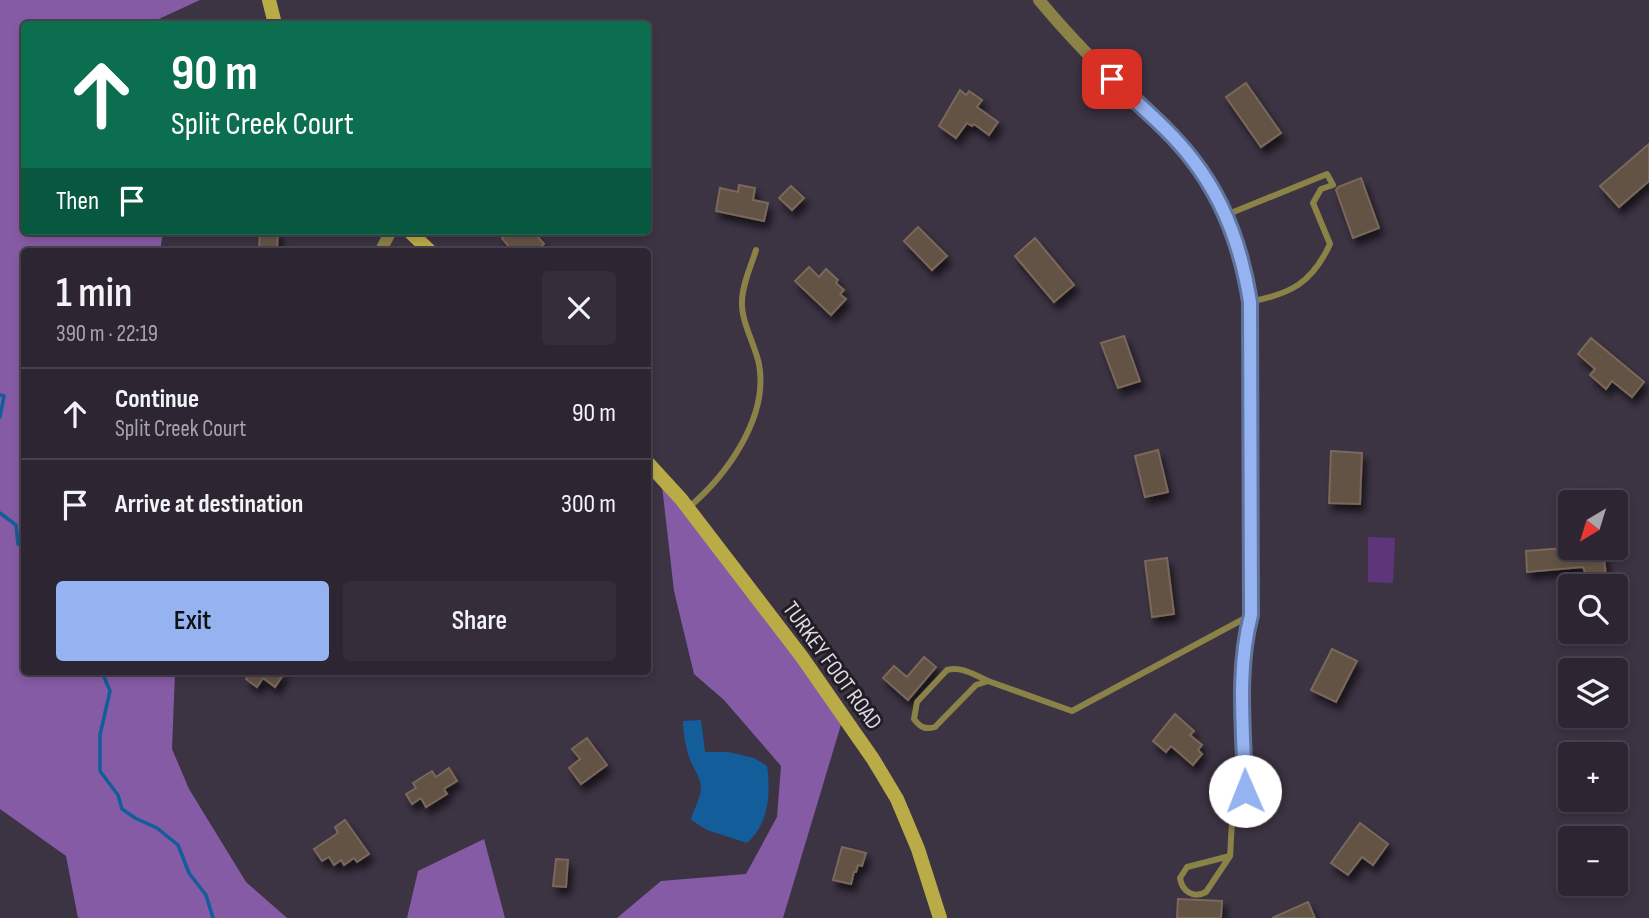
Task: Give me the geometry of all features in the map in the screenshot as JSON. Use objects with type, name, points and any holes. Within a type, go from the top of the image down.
[{"type":"street","points":[[269,0],[274,21]]},
{"type":"street","points":[[1039,0],[1068,35],[1190,156],[1211,184],[1226,215],[1245,271],[1250,302],[1251,615]]},
{"type":"street","points":[[413,235],[427,248]]},
{"type":"street","name":"TURKEY FOOT ROAD","points":[[651,466],[688,508],[802,657],[873,759],[897,799],[918,849],[940,918]]},
{"type":"lane","points":[[1226,215],[1327,174],[1332,185],[1321,189],[1314,204],[1329,244],[1320,265],[1309,277],[1288,290],[1250,302]]},
{"type":"lane","points":[[688,508],[707,491],[737,452],[757,403],[760,368],[742,303],[756,250]]},
{"type":"lane","points":[[988,681],[976,685],[935,727],[920,727],[914,719],[917,702],[947,670],[954,668],[1072,710],[1251,615]]},
{"type":"lane","points":[[1230,856],[1187,867],[1180,877],[1181,886],[1188,893],[1200,895],[1206,892],[1230,856],[1235,809],[1238,797],[1245,791],[1242,675],[1245,639],[1251,615]]},
{"type":"shaded area","points":[[0,0],[200,0],[154,21],[21,21],[21,235],[162,235],[161,248],[21,248],[21,675],[175,675],[172,749],[189,789],[246,882],[287,918],[78,918],[66,856],[0,809]]},
{"type":"shaded area","points":[[661,477],[843,718],[783,918],[617,918],[661,881],[746,874],[777,817],[781,766],[724,700],[694,674],[674,591]]},
{"type":"shaded area","points":[[1368,537],[1395,538],[1393,583],[1368,582]]},
{"type":"shaded area","points":[[484,839],[505,918],[407,918],[418,871]]},
{"type":"water","points":[[701,720],[705,752],[729,752],[754,758],[767,766],[767,808],[760,827],[747,843],[707,830],[691,820],[701,785],[688,754],[683,721]]},
{"type":"building","points":[[1246,83],[1281,133],[1261,147],[1226,97]]},
{"type":"building","points":[[960,90],[966,95],[969,91],[982,100],[977,107],[998,122],[989,135],[974,124],[972,126],[967,123],[956,138],[939,126]]},
{"type":"building","points":[[1649,144],[1649,181],[1619,207],[1600,186]]},
{"type":"building","points":[[1361,178],[1379,228],[1353,238],[1336,190]]},
{"type":"building","points":[[739,185],[755,188],[753,200],[768,203],[764,221],[716,211],[720,188],[738,192]]},
{"type":"building","points":[[791,186],[804,198],[792,210],[779,198]]},
{"type":"building","points":[[918,227],[947,256],[932,270],[904,241]]},
{"type":"building","points":[[260,235],[278,235],[277,248],[259,248]]},
{"type":"building","points":[[536,235],[544,244],[540,248],[510,248],[502,238]]},
{"type":"building","points":[[1035,238],[1074,285],[1054,302],[1015,256]]},
{"type":"building","points":[[809,267],[819,277],[826,269],[844,290],[840,294],[846,299],[831,315],[795,281]]},
{"type":"building","points":[[1124,336],[1140,381],[1118,388],[1101,343]]},
{"type":"building","points":[[1591,338],[1644,382],[1632,397],[1612,381],[1606,389],[1590,375],[1595,369],[1578,354]]},
{"type":"building","points":[[1158,450],[1168,492],[1145,497],[1135,456]]},
{"type":"building","points":[[1331,451],[1362,453],[1360,504],[1329,503]]},
{"type":"building","points":[[1558,549],[1558,560],[1604,560],[1606,574],[1586,574],[1583,567],[1527,572],[1526,551]]},
{"type":"building","points":[[1167,558],[1174,614],[1152,617],[1145,561]]},
{"type":"building","points":[[1332,649],[1357,661],[1336,702],[1311,690]]},
{"type":"building","points":[[924,657],[936,667],[908,700],[883,678],[894,666],[907,677]]},
{"type":"building","points":[[249,675],[283,675],[275,687],[263,678],[257,687],[246,679]]},
{"type":"building","points":[[1175,714],[1194,731],[1190,735],[1202,745],[1198,750],[1202,754],[1193,765],[1171,746],[1166,752],[1153,741]]},
{"type":"building","points":[[587,738],[607,765],[581,784],[569,768],[580,759],[572,749]]},
{"type":"building","points":[[449,768],[457,781],[444,789],[447,794],[426,807],[421,798],[412,804],[406,794],[416,788],[413,783],[432,771],[436,777]]},
{"type":"building","points":[[345,820],[369,854],[357,862],[354,858],[344,865],[341,860],[334,865],[329,857],[322,861],[314,849],[338,833],[335,827]]},
{"type":"building","points":[[1360,823],[1388,844],[1373,865],[1362,857],[1348,875],[1331,863]]},
{"type":"building","points":[[842,847],[866,853],[862,866],[858,865],[854,872],[851,884],[833,880]]},
{"type":"building","points":[[556,859],[568,860],[566,887],[553,886]]},
{"type":"building","points":[[1178,899],[1222,901],[1221,918],[1177,918]]},
{"type":"building","points":[[1308,902],[1315,918],[1272,918]]},
{"type":"waterway","points":[[0,395],[4,396],[0,417]]},
{"type":"waterway","points":[[0,513],[16,525],[18,544],[21,544]]},
{"type":"waterway","points":[[103,675],[110,691],[100,735],[100,771],[118,795],[122,809],[157,828],[178,845],[189,873],[206,895],[213,918]]},
{"type":"route","points":[[1112,79],[1190,156],[1211,184],[1226,215],[1245,271],[1250,302],[1251,615],[1245,639],[1242,675],[1245,791]]}]
